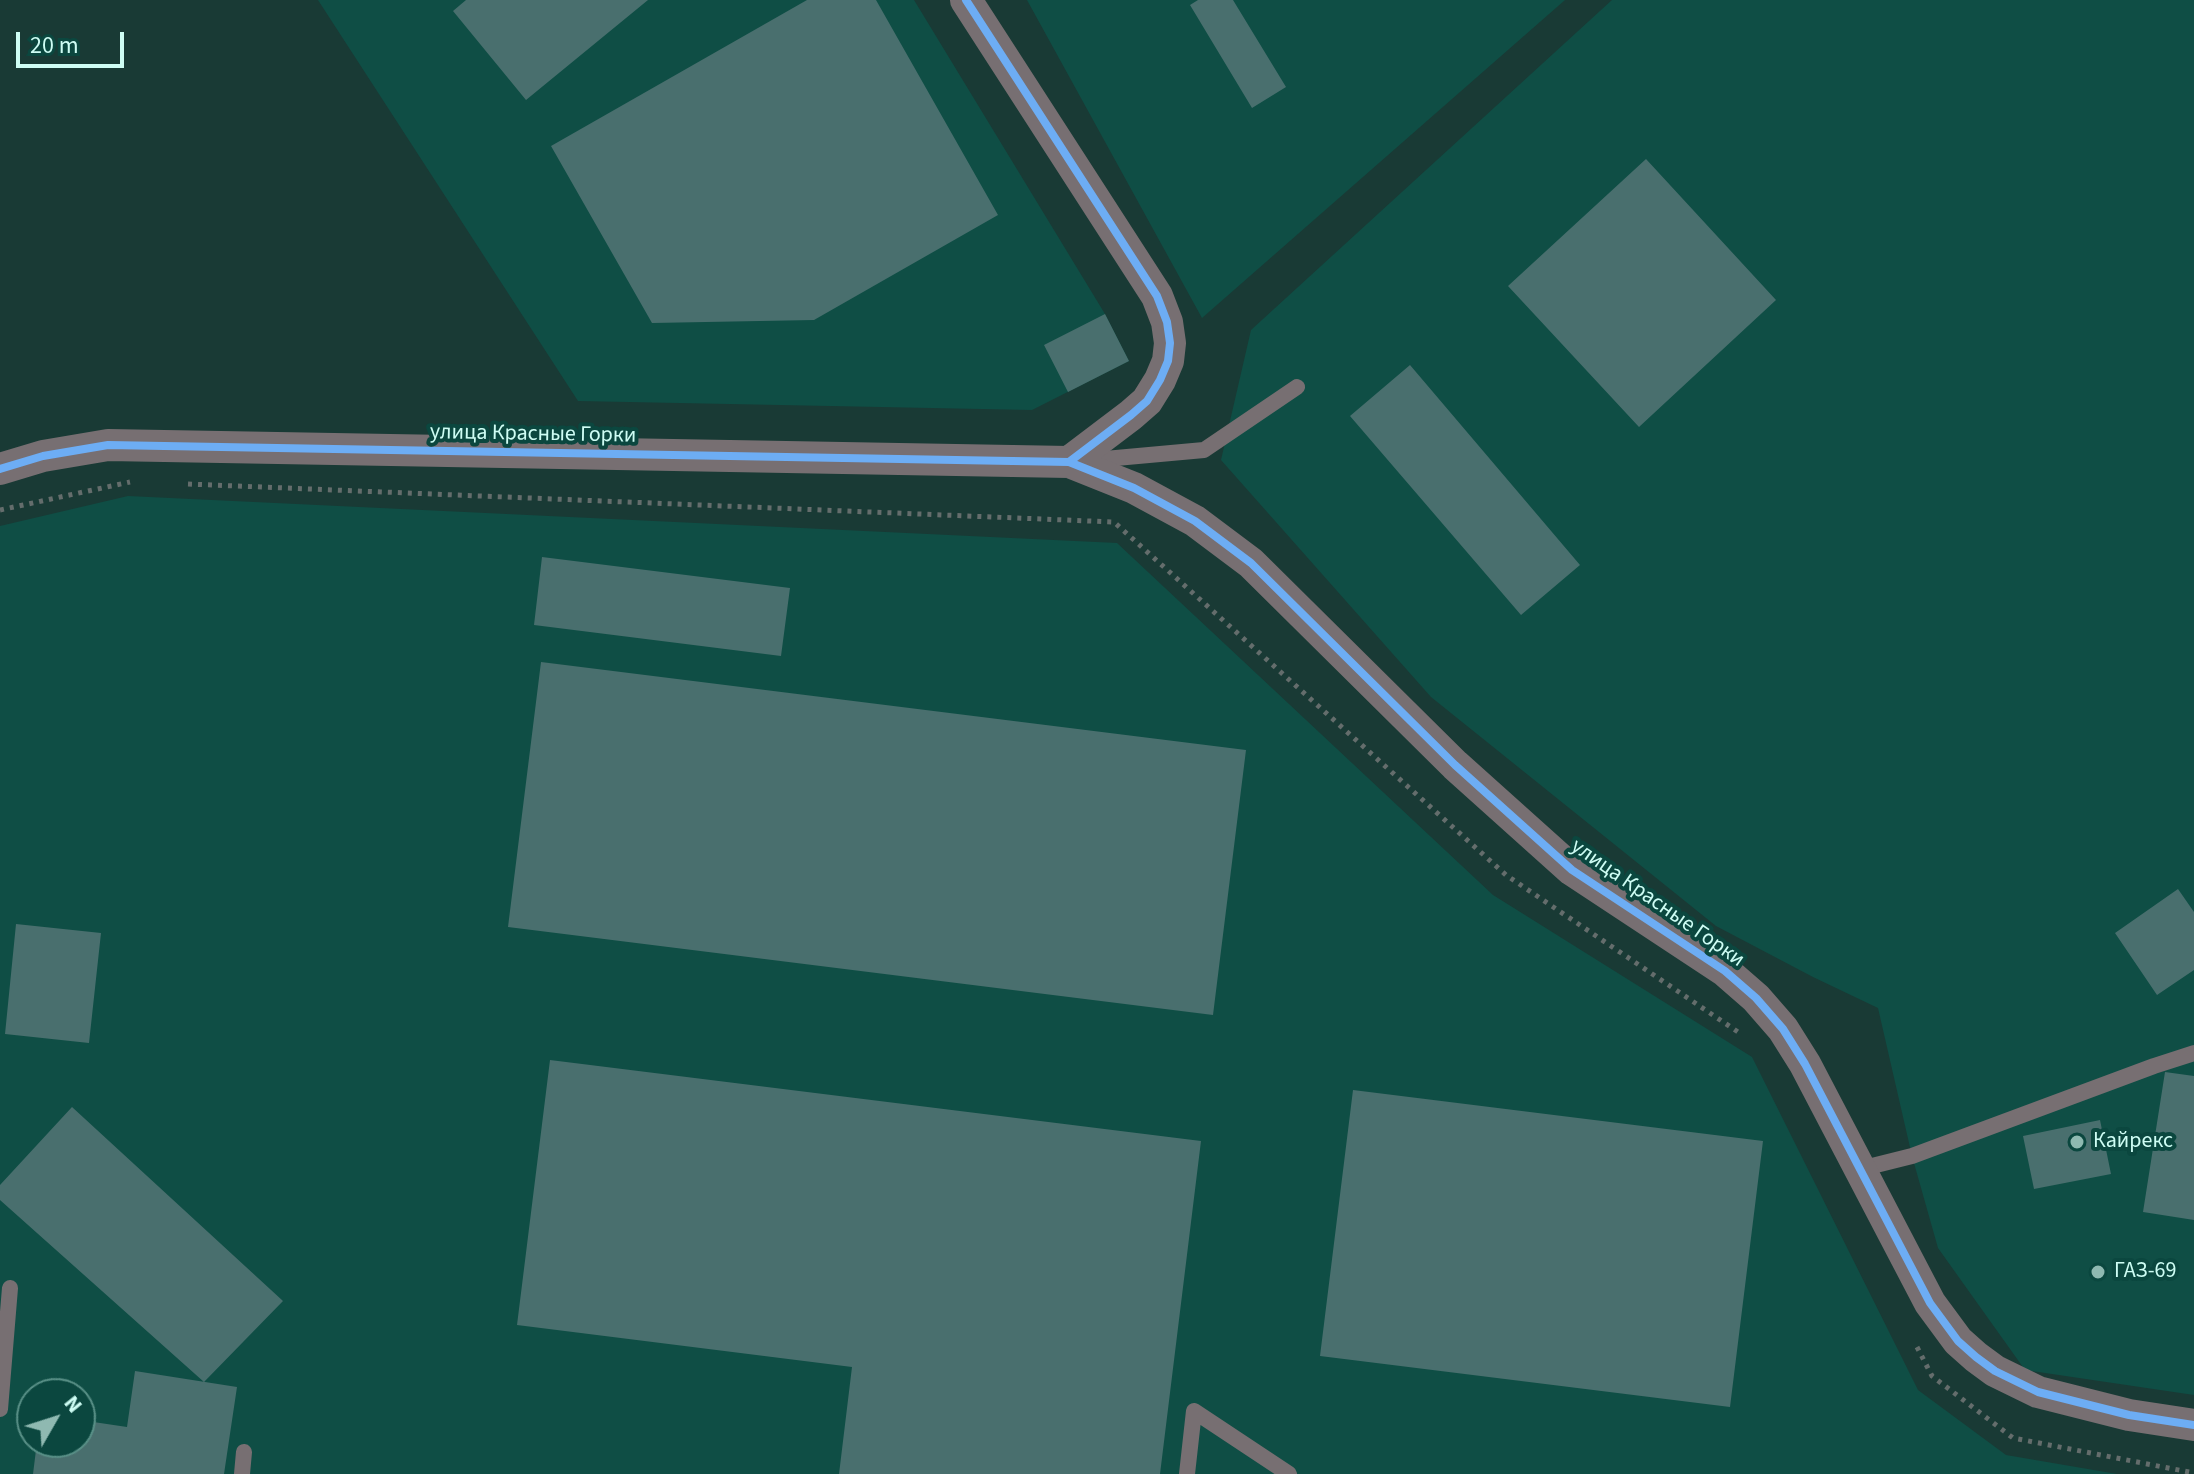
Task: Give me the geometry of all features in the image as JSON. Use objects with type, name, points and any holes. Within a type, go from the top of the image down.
[{"type":"street","points":[[966,0],[1157,296],[1167,322],[1170,343],[1168,361],[1147,401],[1069,462]]},
{"type":"street","name":"улица Красные Горки","points":[[0,469],[43,456],[108,445],[1069,462],[1113,478],[1195,521],[1233,548],[1346,655],[1455,765],[1572,870],[1725,971],[1756,998],[1783,1029],[1805,1064],[1930,1303],[1951,1332],[1976,1357],[1995,1371],[2038,1392],[2129,1415],[2194,1425]]},
{"type":"lane","points":[[1069,462],[1204,450],[1297,387]]},
{"type":"lane","points":[[1860,1169],[1912,1156],[2194,1053]]},
{"type":"lane","points":[[0,1409],[10,1288]]},
{"type":"lane","points":[[1187,1474],[1194,1411],[1289,1474]]},
{"type":"lane","points":[[242,1474],[244,1452]]},
{"type":"path","points":[[0,510],[131,482]]},
{"type":"path","points":[[178,484],[1114,522],[1506,875],[1748,1039]]},
{"type":"path","points":[[1911,1335],[1932,1376],[2013,1438],[2194,1473]]},
{"type":"shaded area","points":[[318,0],[914,0],[1105,314],[1129,361],[1032,410],[578,401]]},
{"type":"shaded area","points":[[1027,0],[1565,0],[1202,318]]},
{"type":"shaded area","points":[[1612,0],[2194,0],[2194,1395],[2025,1370],[1938,1248],[1912,1156],[1878,1008],[1716,926],[1431,697],[1221,460],[1251,330]]},
{"type":"shaded area","points":[[128,496],[1117,543],[1493,895],[1752,1057],[1918,1390],[2006,1455],[2117,1474],[0,1474],[0,526]]},
{"type":"building","points":[[466,0],[648,0],[526,100],[453,11]]},
{"type":"building","points":[[807,0],[876,0],[998,215],[814,320],[652,323],[551,146]]},
{"type":"building","points":[[1198,0],[1233,0],[1286,87],[1252,108],[1190,5]]},
{"type":"building","points":[[1646,159],[1776,300],[1639,427],[1508,286]]},
{"type":"building","points":[[1105,314],[1129,361],[1068,392],[1044,345]]},
{"type":"building","points":[[1410,365],[1580,565],[1521,615],[1350,416]]},
{"type":"building","points":[[542,557],[790,588],[781,656],[534,625]]},
{"type":"building","points":[[541,662],[1246,750],[1213,1015],[508,927]]},
{"type":"building","points":[[2178,889],[2194,912],[2194,970],[2157,995],[2115,933]]},
{"type":"building","points":[[16,924],[101,933],[89,1043],[5,1034]]},
{"type":"building","points":[[550,1060],[1201,1141],[1160,1474],[839,1474],[852,1367],[517,1325]]},
{"type":"building","points":[[2165,1072],[2194,1076],[2194,1220],[2143,1212]]},
{"type":"building","points":[[1353,1090],[1763,1141],[1730,1407],[1320,1356]]},
{"type":"building","points":[[72,1107],[283,1301],[204,1382],[0,1200],[0,1185]]},
{"type":"building","points":[[2100,1120],[2111,1174],[2034,1189],[2023,1136]]},
{"type":"building","points":[[135,1371],[237,1387],[224,1474],[33,1474],[35,1458],[96,1458],[96,1422],[127,1427]]},
{"type":"cycle path","points":[[966,0],[1157,296],[1167,322],[1170,343],[1168,361],[1147,401],[1069,462]]},
{"type":"cycle path","points":[[0,469],[43,456],[108,445],[1069,462],[1134,488],[1195,521],[1251,563],[1455,765],[1572,870],[1725,971],[1756,998],[1783,1029],[1805,1064],[1930,1303],[1958,1341],[1976,1357],[1995,1371],[2038,1392],[2129,1415],[2194,1425]]},
{"type":"place","name":"Кайрекс","points":[[2077,1142]]},
{"type":"place","name":"ГАЗ-69","points":[[2098,1272]]}]
